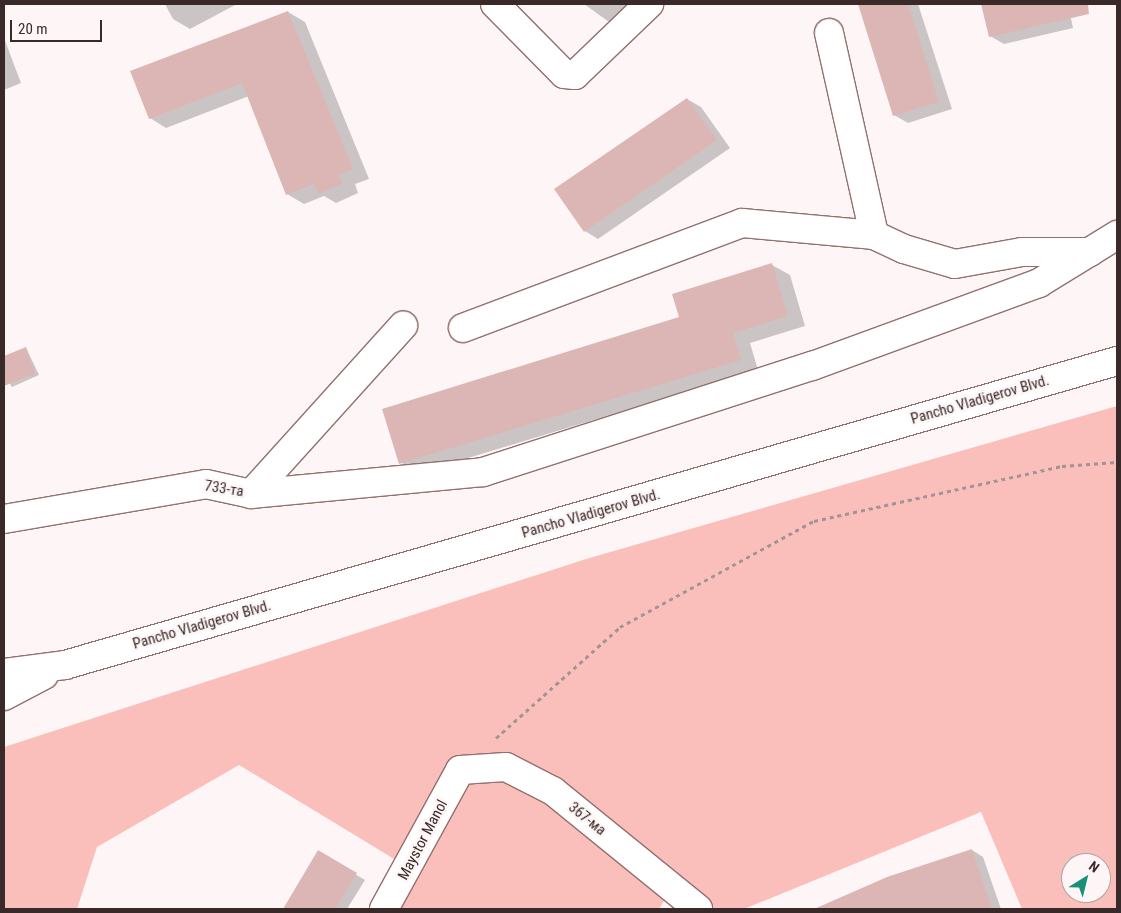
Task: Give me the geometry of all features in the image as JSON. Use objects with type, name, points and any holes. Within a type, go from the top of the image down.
[{"type":"street","points":[[495,4],[564,74],[575,75],[650,4]]},
{"type":"street","points":[[829,33],[874,234]]},
{"type":"street","points":[[463,328],[742,223],[874,234],[955,264],[1022,252],[1090,252]]},
{"type":"street","points":[[251,494],[483,472],[848,352],[1039,283],[1117,235]]},
{"type":"street","name":"733-та","points":[[4,519],[206,484],[251,494],[403,326]]},
{"type":"street","name":"Pancho Vladigerov Blvd.","points":[[4,674],[65,665],[1117,361]]},
{"type":"street","name":"Pancho Vladigerov Blvd.","points":[[4,696],[65,665]]},
{"type":"street","name":"367-ма","points":[[460,770],[506,767],[553,791],[698,909]]},
{"type":"street","name":"Maystor Manol","points":[[384,909],[460,770]]},
{"type":"path","points":[[460,770],[620,627],[814,521],[1062,466],[1117,462]]},
{"type":"shaded area","points":[[1117,406],[1117,909],[1022,909],[981,812],[744,909],[698,909],[672,888],[659,909],[384,909],[409,868],[239,765],[97,847],[77,909],[4,909],[4,747],[586,559]]},
{"type":"building","points":[[858,4],[908,4],[939,102],[893,116]]},
{"type":"building","points":[[981,4],[1088,4],[1089,14],[989,37]]},
{"type":"building","points":[[288,11],[353,169],[339,175],[342,184],[318,194],[314,184],[286,195],[242,83],[149,119],[130,71]]},
{"type":"building","points":[[687,98],[717,140],[584,232],[554,189]]},
{"type":"building","points":[[772,263],[788,316],[733,333],[741,360],[399,464],[382,409],[679,317],[672,294]]},
{"type":"building","points":[[26,347],[35,373],[4,386],[4,356]]},
{"type":"building","points":[[972,849],[992,909],[814,909],[887,877]]},
{"type":"building","points":[[318,850],[357,873],[335,909],[283,909]]}]
